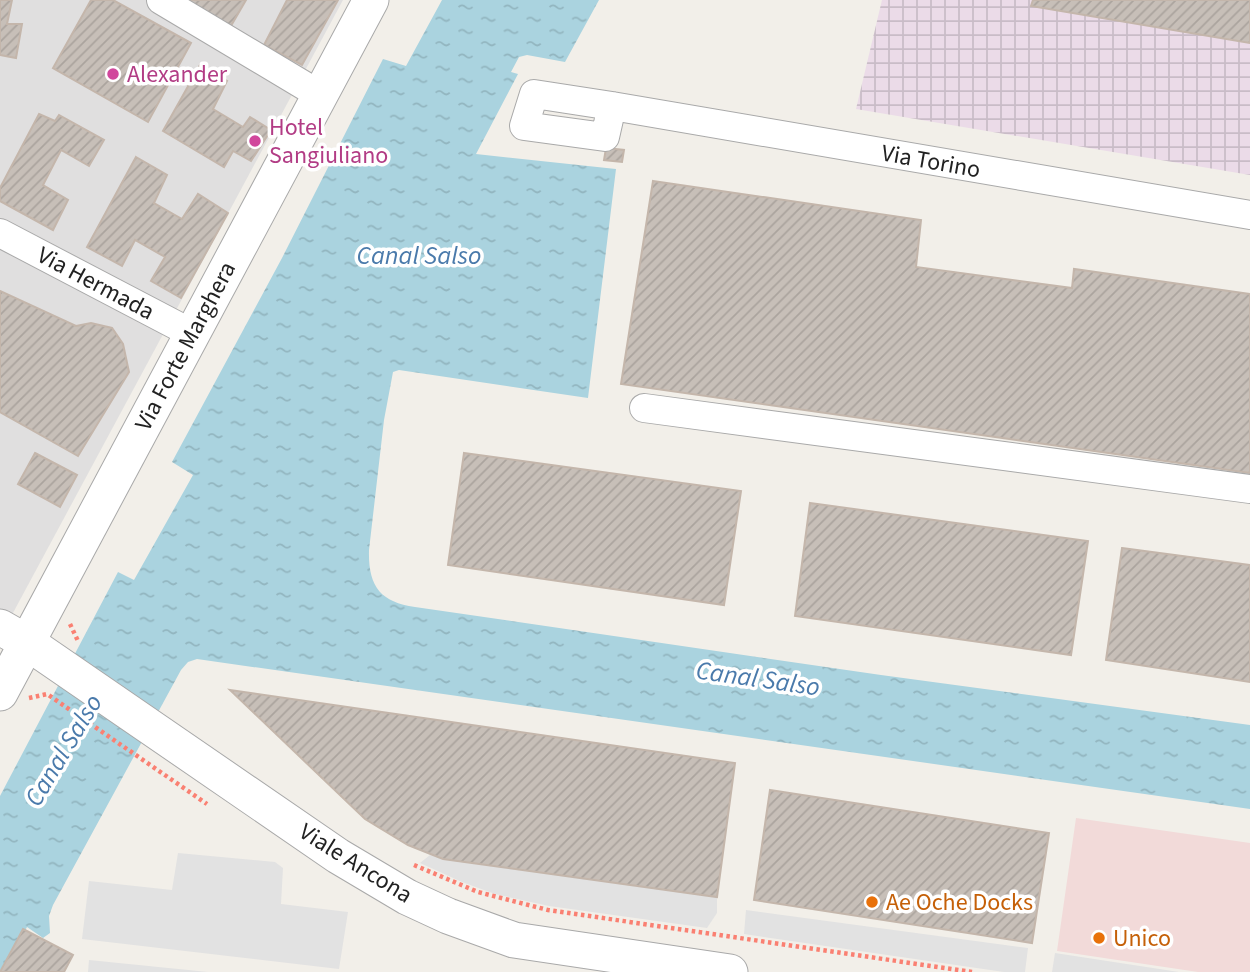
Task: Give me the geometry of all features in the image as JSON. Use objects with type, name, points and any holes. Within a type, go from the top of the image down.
[{"type":"street","points":[[161,0],[320,95]]},
{"type":"street","name":"Via Forte Marghera","points":[[0,693],[371,0]]},
{"type":"street","name":"Via Torino","points":[[612,106],[1250,215]]},
{"type":"street","name":"Via Hermada","points":[[0,233],[191,333]]},
{"type":"street","points":[[644,408],[1250,489]]},
{"type":"street","name":"Viale Ancona","points":[[26,642],[338,856],[407,897],[448,916],[514,940],[730,972]]},
{"type":"path","points":[[47,694],[217,811]]},
{"type":"path","points":[[411,863],[478,892],[548,910],[972,972]]},
{"type":"shaded area","points":[[0,0],[343,0],[0,637]]},
{"type":"shaded area","points":[[882,0],[1250,0],[1250,175],[856,109]]},
{"type":"shaded area","points":[[1076,818],[1250,843],[1250,972],[1198,972],[1057,951]]},
{"type":"shaded area","points":[[178,853],[275,862],[283,868],[281,904],[348,912],[339,969],[82,939],[89,881],[172,890]]},
{"type":"shaded area","points":[[430,855],[717,897],[717,913],[707,928],[549,906],[495,894],[420,863]]},
{"type":"shaded area","points":[[746,910],[1028,948],[1025,972],[1004,972],[744,934]]},
{"type":"shaded area","points":[[1055,953],[1179,972],[1052,972]]},
{"type":"shaded area","points":[[89,960],[208,972],[88,972]]},
{"type":"water","name":"Canal Salso","points":[[442,0],[599,0],[565,62],[527,55],[519,57],[511,72],[518,74],[476,154],[616,169],[588,398],[399,370],[393,372],[384,420],[369,550],[371,573],[379,590],[393,601],[415,607],[881,675],[1250,725],[1250,809],[197,659],[188,662],[181,670],[53,905],[49,916],[50,933],[43,938],[27,927],[4,972],[0,972],[0,796],[118,572],[134,580],[193,475],[172,462],[282,258],[383,59],[406,66]]},
{"type":"building","points":[[0,0],[12,0],[7,24],[22,24],[16,58],[0,55]]},
{"type":"building","points":[[91,0],[113,0],[191,43],[148,122],[53,68]]},
{"type":"building","points":[[187,0],[246,0],[228,31]]},
{"type":"building","points":[[287,0],[338,0],[302,65],[264,45]]},
{"type":"building","points":[[1033,0],[1250,0],[1250,43],[1031,6]]},
{"type":"building","points":[[200,65],[227,81],[213,109],[243,127],[250,117],[271,130],[251,161],[233,151],[224,167],[163,131]]},
{"type":"building","points":[[39,114],[55,121],[59,115],[104,140],[89,166],[61,150],[43,185],[68,200],[53,230],[0,201],[0,188]]},
{"type":"building","points":[[606,148],[624,150],[622,162],[604,160]]},
{"type":"building","points":[[136,157],[167,175],[154,203],[182,219],[198,194],[228,213],[181,298],[151,281],[165,257],[135,240],[122,266],[87,247]]},
{"type":"building","points":[[653,181],[921,220],[916,267],[1072,288],[1074,269],[1250,294],[1250,473],[621,384]]},
{"type":"building","points":[[0,291],[76,326],[91,323],[112,328],[123,344],[129,372],[78,456],[0,412]]},
{"type":"building","points":[[35,453],[77,475],[60,507],[18,484]]},
{"type":"building","points":[[464,453],[741,491],[724,605],[448,565]]},
{"type":"building","points":[[810,503],[1088,541],[1071,655],[795,616]]},
{"type":"building","points":[[1122,548],[1250,565],[1250,682],[1106,660]]},
{"type":"building","points":[[230,690],[735,763],[717,897],[443,859],[408,845],[365,819]]},
{"type":"building","points":[[770,790],[1049,833],[1032,943],[754,900]]},
{"type":"building","points":[[23,929],[73,955],[64,972],[0,972]]},
{"type":"place","name":"Alexander","points":[[113,74]]},
{"type":"place","name":"Hotel Sangiuliano","points":[[255,141]]},
{"type":"place","name":"Ae Oche Docks","points":[[872,902]]},
{"type":"place","name":"Unico","points":[[1099,938]]}]
